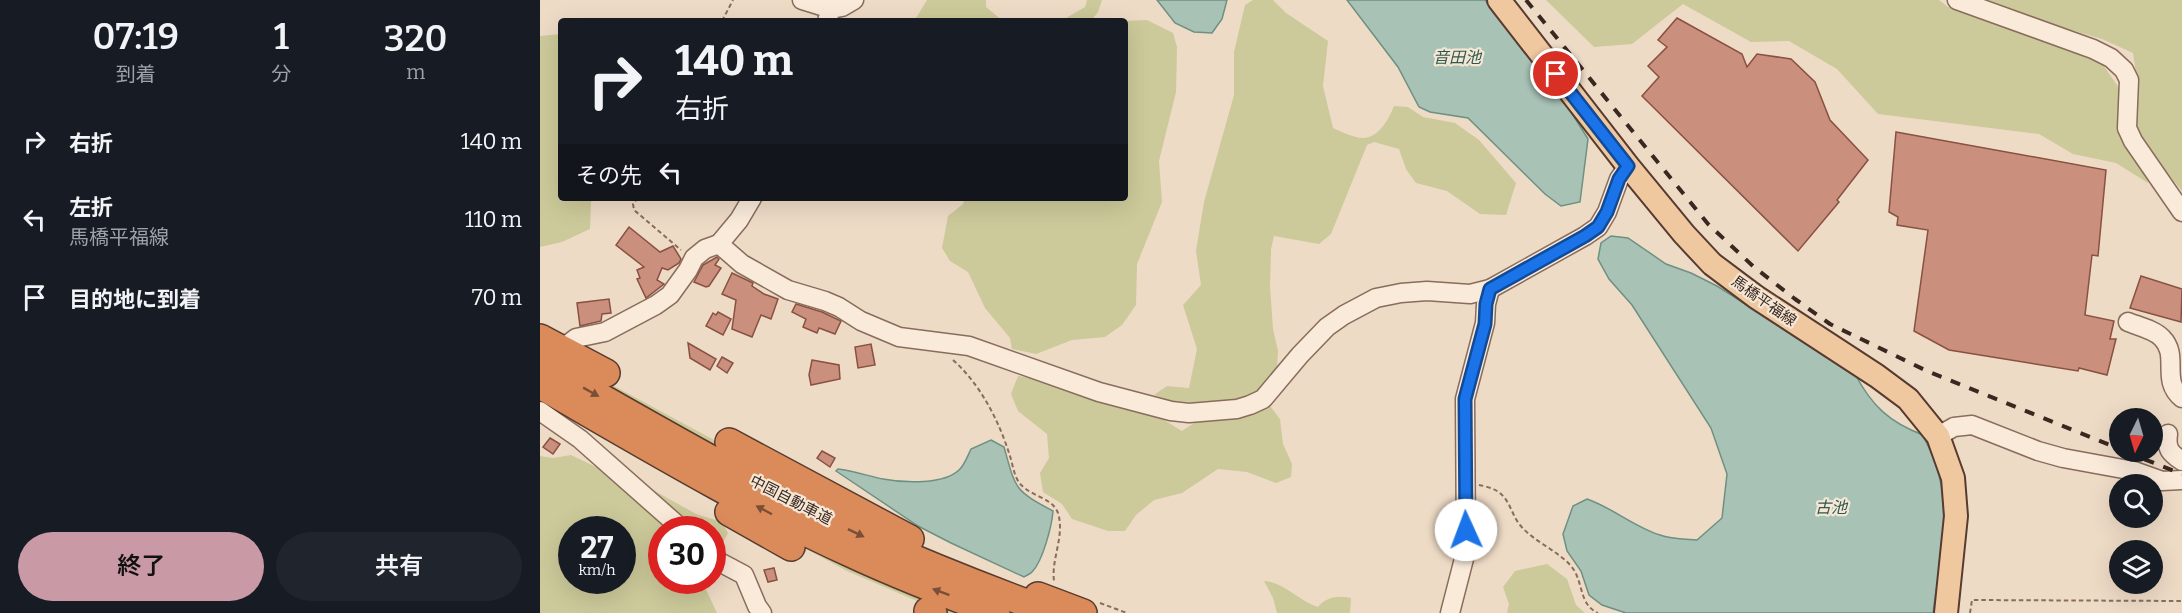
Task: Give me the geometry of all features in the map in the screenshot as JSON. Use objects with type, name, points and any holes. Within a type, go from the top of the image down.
[{"type":"highway","points":[[540,338],[606,373]]},
{"type":"highway","name":"中国自動車道","points":[[540,363],[717,461],[865,537],[973,584],[1053,613]]},
{"type":"highway","name":"中国自動車道","points":[[540,385],[768,513],[847,552],[935,590],[996,613]]},
{"type":"highway","points":[[540,398],[791,547]]},
{"type":"highway","points":[[729,442],[965,567],[1087,607]]},
{"type":"main road","name":"馬橋平福線","points":[[1499,0],[1628,166],[1712,264],[1756,297],[1877,375],[1908,399],[1938,436],[1953,478],[1956,516],[1946,613]]},
{"type":"street","points":[[802,0],[829,15],[854,0]]},
{"type":"street","points":[[1957,0],[2093,49],[2111,58],[2124,70],[2129,80],[2127,128],[2133,141],[2182,212]]},
{"type":"street","points":[[719,244],[742,264],[788,290],[832,304],[861,321],[899,337],[969,346],[1099,392],[1171,411],[1189,413],[1237,409],[1263,399],[1327,327],[1376,298],[1427,291],[1470,294],[1490,289],[1585,236],[1598,227],[1607,212],[1619,179],[1628,166]]},
{"type":"street","points":[[567,345],[576,338],[605,332],[670,295],[694,258],[705,249],[719,244],[739,220],[750,201]]},
{"type":"street","points":[[1450,613],[1466,551],[1465,399],[1485,324],[1486,304],[1490,289]]},
{"type":"street","points":[[2128,322],[2161,336],[2176,351],[2170,382],[2182,398]]},
{"type":"street","points":[[540,411],[580,439],[666,516]]},
{"type":"street","points":[[1938,436],[1954,427],[1972,425],[2038,451],[2063,458],[2134,471],[2162,481],[2182,480]]},
{"type":"street","points":[[2168,434],[2167,446],[2171,454],[2182,461]]},
{"type":"street","points":[[726,565],[744,575],[762,613]]},
{"type":"path","points":[[724,18],[734,0]]},
{"type":"path","points":[[636,201],[633,204],[634,210],[694,258]]},
{"type":"path","points":[[934,341],[965,371],[985,399],[1009,452],[1017,480],[1027,491],[1054,506],[1059,523],[1059,544],[1053,573],[1055,584]]},
{"type":"path","points":[[1465,484],[1480,484],[1497,491],[1509,502],[1520,525],[1570,565],[1578,576],[1585,603],[1598,613]]},
{"type":"path","points":[[1970,613],[1972,600],[2182,601]]},
{"type":"path","points":[[1087,607],[1127,613]]},
{"type":"shaded area","points":[[927,0],[986,0],[986,7],[999,18],[916,18]]},
{"type":"shaded area","points":[[1087,0],[1102,0],[1093,18],[1066,18],[1085,7]]},
{"type":"shaded area","points":[[1253,0],[1273,0],[1286,13],[1328,41],[1323,86],[1333,128],[1356,137],[1370,137],[1385,124],[1394,106],[1408,107],[1423,117],[1455,123],[1479,140],[1516,183],[1506,215],[1480,214],[1447,191],[1416,183],[1406,169],[1399,149],[1374,142],[1367,145],[1331,234],[1319,244],[1274,236],[1271,249],[1270,287],[1273,329],[1278,351],[1277,367],[1266,391],[1270,406],[1280,419],[1283,444],[1292,464],[1291,477],[1276,483],[1247,472],[1218,469],[1182,493],[1154,500],[1136,515],[1125,531],[1108,531],[1072,519],[1062,504],[1043,492],[1040,473],[1049,458],[1047,434],[1018,411],[1011,394],[1018,376],[1044,380],[1164,420],[1182,431],[1200,419],[1191,402],[1170,401],[1154,395],[1167,386],[1189,388],[1197,349],[1183,305],[1201,285],[1196,251],[1204,202],[1234,95],[1234,52],[1245,5]]},
{"type":"shaded area","points":[[1546,0],[1939,0],[1948,7],[2067,48],[2103,65],[2119,88],[2120,127],[2146,168],[2148,183],[2116,163],[2073,154],[2039,134],[1878,114],[1837,69],[1789,41],[1751,42],[1683,4],[1632,44],[1594,47]]},
{"type":"shaded area","points":[[1975,0],[2182,0],[2182,191],[2140,140],[2132,117],[2137,80],[2133,53],[2102,39]]},
{"type":"shaded area","points":[[1147,20],[1173,33],[1177,47],[1176,92],[1159,161],[1162,202],[1137,264],[1136,305],[1122,325],[1105,337],[1072,340],[1036,354],[1012,349],[1010,338],[985,308],[968,272],[950,261],[942,248],[948,216],[964,201],[1128,201],[1128,21]]},
{"type":"shaded area","points":[[558,34],[558,201],[592,201],[590,229],[562,242],[540,247],[540,36]]},
{"type":"shaded area","points":[[540,346],[729,448],[733,460]]},
{"type":"shaded area","points":[[571,455],[598,468],[637,481],[702,516],[648,516],[648,594],[708,594],[717,613],[540,613],[540,456],[553,458]]},
{"type":"shaded area","points":[[740,513],[974,613],[945,613],[847,571]]},
{"type":"shaded area","points":[[1547,564],[1567,579],[1576,605],[1585,613],[1507,613],[1509,604],[1503,587],[1515,571]]},
{"type":"shaded area","points":[[1264,581],[1285,588],[1318,607],[1333,598],[1351,598],[1350,613],[1277,613],[1273,598]]},
{"type":"water","points":[[1157,0],[1227,0],[1222,19],[1212,33],[1194,32],[1175,23]]},
{"type":"water","name":"音田池","points":[[1347,0],[1485,0],[1568,107],[1588,139],[1580,202],[1561,206],[1545,194],[1468,118],[1430,112],[1419,107],[1398,67]]},
{"type":"water","name":"古池","points":[[1611,236],[1628,238],[1666,264],[1717,286],[1855,374],[1868,395],[1883,412],[1900,424],[1923,435],[1936,465],[1943,501],[1943,539],[1933,613],[1626,613],[1602,605],[1589,595],[1581,571],[1567,551],[1563,534],[1573,506],[1587,499],[1650,532],[1697,540],[1722,518],[1727,474],[1711,428],[1632,305],[1609,279],[1598,259],[1601,243]]},
{"type":"water","points":[[991,440],[1004,447],[1018,487],[1053,511],[1049,534],[1040,560],[1032,572],[1024,577],[918,526],[836,471],[838,469],[902,481],[945,478],[962,467],[971,449]]},
{"type":"building","points":[[1677,18],[1742,54],[1747,67],[1757,54],[1791,59],[1815,82],[1830,120],[1868,160],[1837,200],[1839,202],[1798,251],[1642,96],[1659,77],[1648,66],[1667,47],[1658,40]]},
{"type":"building","points":[[1896,132],[2106,170],[2098,256],[2092,255],[2085,315],[2114,321],[2110,339],[2116,339],[2107,375],[2079,368],[2078,371],[1949,350],[1914,331],[1928,230],[1897,225],[1898,217],[1889,212]]},
{"type":"building","points":[[629,227],[660,252],[673,246],[681,259],[668,270],[662,268],[657,280],[664,284],[646,298],[637,279],[640,278],[637,270],[644,267],[616,245]]},
{"type":"building","points":[[717,257],[719,259],[715,265],[721,268],[709,286],[694,282],[703,265]]},
{"type":"building","points":[[732,273],[753,283],[752,286],[764,294],[778,299],[771,319],[761,315],[752,337],[732,329],[736,300],[722,294]]},
{"type":"building","points":[[2141,276],[2182,289],[2181,322],[2130,308]]},
{"type":"building","points":[[609,299],[611,313],[602,314],[601,321],[580,326],[577,303]]},
{"type":"building","points":[[796,304],[841,321],[835,334],[819,328],[817,333],[803,327],[806,319],[792,312]]},
{"type":"building","points":[[718,312],[731,319],[723,335],[706,326],[713,313],[716,315]]},
{"type":"building","points":[[688,343],[716,359],[710,370],[690,358]]},
{"type":"building","points":[[871,344],[875,365],[858,368],[855,347]]},
{"type":"building","points":[[722,357],[733,363],[727,373],[717,366]]},
{"type":"building","points":[[812,360],[839,365],[840,379],[811,385],[809,375]]},
{"type":"building","points":[[550,438],[560,444],[553,454],[543,447]]},
{"type":"building","points":[[822,451],[835,458],[830,467],[817,458]]},
{"type":"building","points":[[774,568],[777,580],[768,582],[764,570]]},
{"type":"railway","points":[[1526,0],[1708,224],[1754,267],[1795,299],[1830,324],[1927,371],[2109,445]]},
{"type":"railway","points":[[2151,462],[2182,474]]},
{"type":"route","points":[[1466,530],[1465,399],[1485,324],[1486,304],[1490,289],[1598,227],[1607,212],[1619,179],[1628,166],[1556,74]]}]
